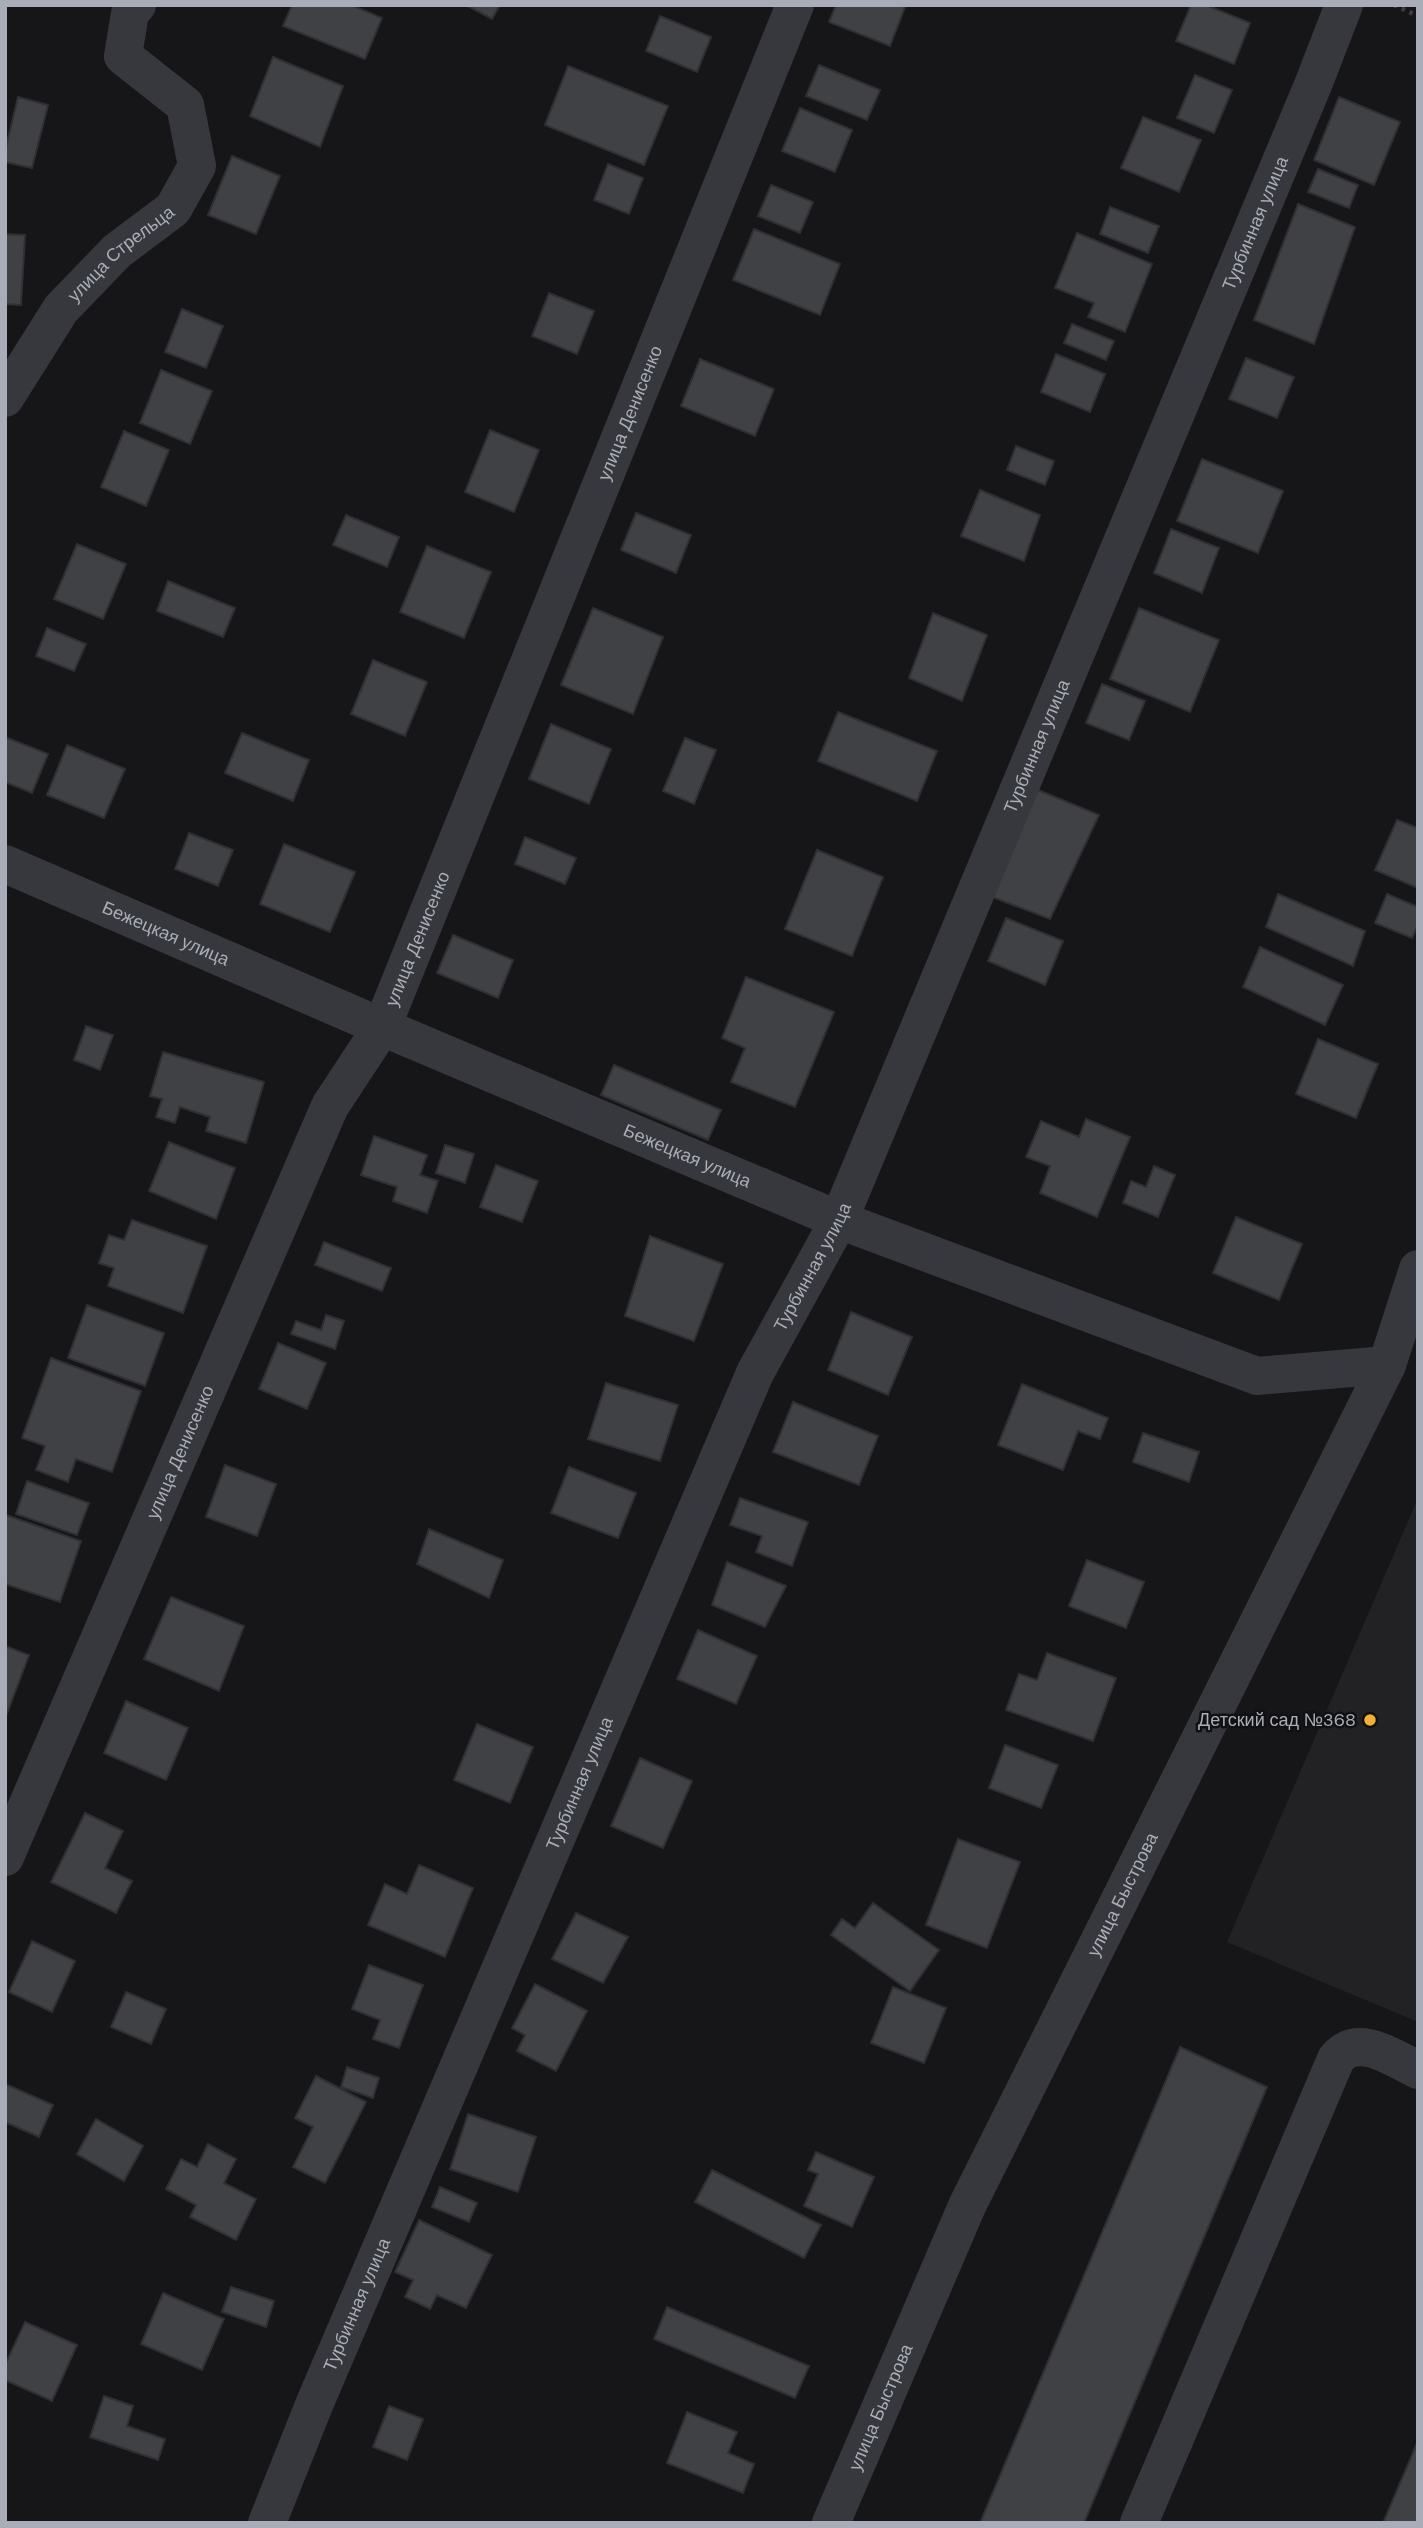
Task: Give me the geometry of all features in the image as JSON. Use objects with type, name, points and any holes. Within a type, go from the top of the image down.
[{"type":"street","name":"улица Стрельца","points":[[5,398],[61,309],[117,251],[173,209],[197,166],[185,105],[123,56],[130,13],[137,5]]},
{"type":"street","name":"улица Денисенко","points":[[5,1857],[330,1106],[382,1027],[795,5]]},
{"type":"street","name":"Турбинная улица","points":[[267,2523],[314,2405],[755,1373],[839,1220],[1344,5]]},
{"type":"street","name":"Бежецкая улица","points":[[5,864],[839,1220],[1257,1376],[1387,1365]]},
{"type":"street","name":"улица Быстрова","points":[[831,2523],[967,2206],[1387,1365],[1418,1269]]},
{"type":"street","points":[[1139,2523],[1336,2059],[1352,2047],[1364,2046],[1418,2070]]},
{"type":"path","points":[[1394,5],[1418,16]]},
{"type":"shaded area","name":"Детский сад №368","points":[[1418,1498],[1418,2022],[1227,1942]]},
{"type":"building","points":[[292,5],[351,5],[382,18],[365,59],[283,26]]},
{"type":"building","points":[[466,5],[500,5],[492,19]]},
{"type":"building","points":[[836,5],[905,7],[890,46],[829,22]]},
{"type":"building","points":[[1191,5],[1206,5],[1250,23],[1234,64],[1176,41]]},
{"type":"building","points":[[660,16],[711,37],[697,72],[646,51]]},
{"type":"building","points":[[273,57],[343,86],[320,147],[250,116]]},
{"type":"building","points":[[819,65],[880,90],[867,120],[806,96]]},
{"type":"building","points":[[568,66],[668,106],[644,165],[545,125]]},
{"type":"building","points":[[1195,75],[1232,90],[1214,133],[1177,118]]},
{"type":"building","points":[[18,97],[48,105],[32,168],[5,162],[5,151]]},
{"type":"building","points":[[1339,97],[1400,122],[1374,185],[1314,160]]},
{"type":"building","points":[[800,108],[852,130],[835,172],[782,151]]},
{"type":"building","points":[[1143,117],[1201,140],[1179,192],[1121,168]]},
{"type":"building","points":[[232,156],[280,176],[256,234],[208,215]]},
{"type":"building","points":[[608,164],[643,178],[629,214],[594,200]]},
{"type":"building","points":[[1318,169],[1358,185],[1349,208],[1308,192]]},
{"type":"building","points":[[771,185],[813,202],[800,233],[758,216]]},
{"type":"building","points":[[1298,204],[1355,227],[1314,344],[1254,320]]},
{"type":"building","points":[[1110,207],[1159,226],[1148,253],[1100,234]]},
{"type":"building","points":[[754,229],[840,264],[820,315],[733,280]]},
{"type":"building","points":[[1077,233],[1152,264],[1125,332],[1088,317],[1094,303],[1055,288]]},
{"type":"building","points":[[5,234],[25,235],[21,305],[5,304]]},
{"type":"building","points":[[549,293],[594,311],[577,354],[532,336]]},
{"type":"building","points":[[182,309],[223,326],[206,368],[165,352]]},
{"type":"building","points":[[1072,324],[1114,341],[1106,360],[1064,343]]},
{"type":"building","points":[[1056,354],[1105,374],[1090,412],[1041,392]]},
{"type":"building","points":[[1246,358],[1294,377],[1277,418],[1229,399]]},
{"type":"building","points":[[700,359],[774,389],[755,436],[681,406]]},
{"type":"building","points":[[161,370],[212,391],[190,444],[140,423]]},
{"type":"building","points":[[490,430],[539,450],[514,512],[465,492]]},
{"type":"building","points":[[124,431],[169,450],[146,506],[101,487]]},
{"type":"building","points":[[1016,446],[1054,461],[1045,485],[1007,470]]},
{"type":"building","points":[[1202,459],[1283,491],[1258,553],[1177,521]]},
{"type":"building","points":[[980,490],[1040,515],[1024,561],[961,536]]},
{"type":"building","points":[[636,513],[691,535],[676,573],[621,550]]},
{"type":"building","points":[[346,515],[399,537],[387,567],[333,545]]},
{"type":"building","points":[[1171,529],[1219,548],[1202,593],[1154,573]]},
{"type":"building","points":[[77,544],[126,564],[103,619],[54,599]]},
{"type":"building","points":[[427,546],[491,572],[464,638],[400,612]]},
{"type":"building","points":[[168,581],[235,608],[223,637],[157,611]]},
{"type":"building","points":[[593,608],[663,637],[633,714],[561,685]]},
{"type":"building","points":[[1139,608],[1219,640],[1190,712],[1110,679]]},
{"type":"building","points":[[933,613],[987,635],[962,701],[909,678]]},
{"type":"building","points":[[47,628],[86,644],[74,671],[36,656]]},
{"type":"building","points":[[373,660],[427,682],[405,736],[351,714]]},
{"type":"building","points":[[1102,684],[1145,701],[1129,740],[1086,723]]},
{"type":"building","points":[[838,712],[937,751],[917,801],[818,761]]},
{"type":"building","points":[[551,724],[611,749],[589,804],[529,779]]},
{"type":"building","points":[[242,733],[309,760],[293,801],[225,773]]},
{"type":"building","points":[[5,737],[48,754],[32,793],[5,782]]},
{"type":"building","points":[[685,738],[716,750],[694,804],[663,791]]},
{"type":"building","points":[[67,745],[125,769],[104,818],[47,795]]},
{"type":"building","points":[[1038,790],[1099,815],[1050,919],[987,895]]},
{"type":"building","points":[[1397,820],[1418,828],[1418,888],[1375,870]]},
{"type":"building","points":[[189,833],[233,850],[218,886],[175,869]]},
{"type":"building","points":[[525,837],[576,858],[565,884],[515,864]]},
{"type":"building","points":[[284,844],[355,872],[330,932],[260,904]]},
{"type":"building","points":[[817,850],[883,877],[852,956],[785,929]]},
{"type":"building","points":[[1278,894],[1365,931],[1353,966],[1266,927]]},
{"type":"building","points":[[1387,894],[1418,907],[1418,925],[1412,938],[1375,923]]},
{"type":"building","points":[[1006,918],[1063,941],[1045,985],[988,961]]},
{"type":"building","points":[[453,935],[513,960],[498,998],[437,973]]},
{"type":"building","points":[[1260,947],[1343,985],[1325,1025],[1243,987]]},
{"type":"building","points":[[746,977],[834,1012],[795,1107],[731,1082],[745,1048],[722,1038]]},
{"type":"building","points":[[86,1026],[113,1035],[100,1070],[74,1060]]},
{"type":"building","points":[[1318,1039],[1378,1064],[1356,1118],[1296,1094]]},
{"type":"building","points":[[163,1052],[264,1082],[246,1143],[206,1131],[210,1117],[180,1107],[175,1123],[156,1117],[162,1099],[150,1096]]},
{"type":"building","points":[[614,1065],[721,1110],[708,1140],[601,1095]]},
{"type":"building","points":[[1086,1119],[1130,1137],[1097,1217],[1040,1193],[1050,1166],[1026,1157],[1041,1121],[1079,1137]]},
{"type":"building","points":[[374,1136],[427,1155],[420,1175],[438,1181],[427,1213],[393,1201],[397,1187],[361,1175]]},
{"type":"building","points":[[169,1142],[235,1168],[216,1219],[149,1191]]},
{"type":"building","points":[[445,1145],[474,1154],[465,1183],[436,1173]]},
{"type":"building","points":[[496,1165],[538,1181],[522,1222],[480,1207]]},
{"type":"building","points":[[1154,1166],[1175,1175],[1158,1217],[1123,1203],[1131,1181],[1146,1187]]},
{"type":"building","points":[[1236,1217],[1302,1244],[1279,1300],[1213,1273]]},
{"type":"building","points":[[132,1220],[207,1246],[183,1313],[108,1286],[114,1268],[99,1263],[109,1235],[124,1240]]},
{"type":"building","points":[[650,1236],[723,1264],[694,1341],[625,1316]]},
{"type":"building","points":[[324,1242],[391,1268],[382,1291],[315,1265]]},
{"type":"building","points":[[87,1305],[164,1333],[145,1386],[68,1358]]},
{"type":"building","points":[[851,1312],[912,1337],[888,1395],[828,1370]]},
{"type":"building","points":[[326,1315],[344,1321],[335,1349],[291,1334],[296,1321],[321,1330]]},
{"type":"building","points":[[278,1343],[326,1363],[307,1409],[259,1389]]},
{"type":"building","points":[[51,1358],[141,1391],[112,1472],[76,1459],[68,1482],[36,1470],[45,1446],[22,1438]]},
{"type":"building","points":[[606,1383],[678,1405],[660,1461],[588,1439]]},
{"type":"building","points":[[1022,1384],[1108,1418],[1100,1439],[1078,1431],[1063,1470],[998,1445]]},
{"type":"building","points":[[793,1402],[878,1436],[859,1485],[773,1452]]},
{"type":"building","points":[[1143,1433],[1199,1452],[1189,1482],[1133,1462]]},
{"type":"building","points":[[225,1465],[276,1484],[257,1536],[206,1517]]},
{"type":"building","points":[[569,1467],[636,1493],[618,1538],[551,1513]]},
{"type":"building","points":[[27,1481],[89,1503],[77,1535],[16,1514]]},
{"type":"building","points":[[740,1498],[808,1522],[792,1566],[756,1552],[762,1536],[730,1525]]},
{"type":"building","points":[[6,1515],[81,1541],[60,1602],[5,1584]]},
{"type":"building","points":[[429,1529],[503,1560],[489,1598],[417,1564]]},
{"type":"building","points":[[1087,1560],[1144,1582],[1126,1628],[1069,1606]]},
{"type":"building","points":[[727,1562],[786,1586],[765,1627],[712,1605]]},
{"type":"building","points":[[171,1597],[244,1626],[219,1691],[144,1659]]},
{"type":"building","points":[[698,1630],[757,1656],[736,1704],[677,1679]]},
{"type":"building","points":[[5,1646],[29,1655],[5,1719]]},
{"type":"building","points":[[1047,1653],[1116,1678],[1093,1741],[1006,1710],[1019,1674],[1037,1680]]},
{"type":"building","points":[[126,1701],[188,1728],[166,1780],[104,1753]]},
{"type":"building","points":[[477,1724],[533,1747],[510,1803],[454,1780]]},
{"type":"building","points":[[1005,1745],[1058,1765],[1041,1808],[989,1788]]},
{"type":"building","points":[[640,1758],[692,1781],[663,1848],[611,1826]]},
{"type":"building","points":[[85,1813],[123,1831],[105,1868],[132,1881],[116,1913],[51,1882]]},
{"type":"building","points":[[958,1839],[1020,1862],[987,1948],[926,1925]]},
{"type":"building","points":[[419,1865],[473,1888],[445,1957],[368,1925],[385,1884],[407,1894]]},
{"type":"building","points":[[873,1903],[939,1950],[910,1991],[831,1935],[842,1919],[855,1928]]},
{"type":"building","points":[[576,1913],[628,1937],[603,1983],[552,1959]]},
{"type":"building","points":[[32,1941],[75,1961],[52,2012],[9,1992]]},
{"type":"building","points":[[369,1965],[423,1985],[399,2048],[373,2039],[380,2020],[352,2009]]},
{"type":"building","points":[[535,1984],[587,2011],[556,2071],[517,2051],[525,2035],[512,2028]]},
{"type":"building","points":[[893,1987],[946,2008],[924,2063],[871,2043]]},
{"type":"building","points":[[126,1992],[166,2009],[151,2044],[111,2027]]},
{"type":"building","points":[[1180,2047],[1267,2087],[1084,2523],[980,2523]]},
{"type":"building","points":[[347,2067],[379,2078],[373,2098],[341,2087]]},
{"type":"building","points":[[316,2076],[366,2102],[325,2183],[293,2167],[313,2127],[295,2118]]},
{"type":"building","points":[[5,2084],[53,2105],[39,2137],[5,2122]]},
{"type":"building","points":[[468,2114],[536,2137],[518,2192],[450,2169]]},
{"type":"building","points":[[96,2119],[143,2146],[124,2181],[77,2154]]},
{"type":"building","points":[[208,2144],[236,2159],[224,2183],[256,2199],[236,2240],[190,2217],[196,2205],[166,2189],[181,2159],[197,2167]]},
{"type":"building","points":[[816,2152],[874,2177],[852,2227],[804,2206],[818,2174],[808,2170]]},
{"type":"building","points":[[712,2170],[821,2225],[804,2258],[695,2202]]},
{"type":"building","points":[[440,2187],[477,2203],[469,2222],[432,2207]]},
{"type":"building","points":[[419,2220],[492,2255],[466,2308],[437,2295],[430,2309],[405,2297],[413,2280],[395,2272]]},
{"type":"building","points":[[231,2287],[274,2301],[266,2327],[222,2312]]},
{"type":"building","points":[[163,2293],[224,2319],[202,2370],[141,2344]]},
{"type":"building","points":[[667,2307],[809,2366],[795,2398],[654,2339]]},
{"type":"building","points":[[25,2322],[77,2345],[52,2401],[5,2380],[5,2365]]},
{"type":"building","points":[[104,2396],[133,2406],[127,2426],[165,2439],[158,2460],[90,2437]]},
{"type":"building","points":[[389,2406],[423,2419],[407,2460],[373,2447]]},
{"type":"building","points":[[687,2412],[737,2432],[728,2453],[754,2464],[743,2493],[667,2463]]},
{"type":"building","points":[[1418,2441],[1418,2523],[1383,2523]]},
{"type":"place","name":"Детский сад №368","points":[[1370,1720]]}]
